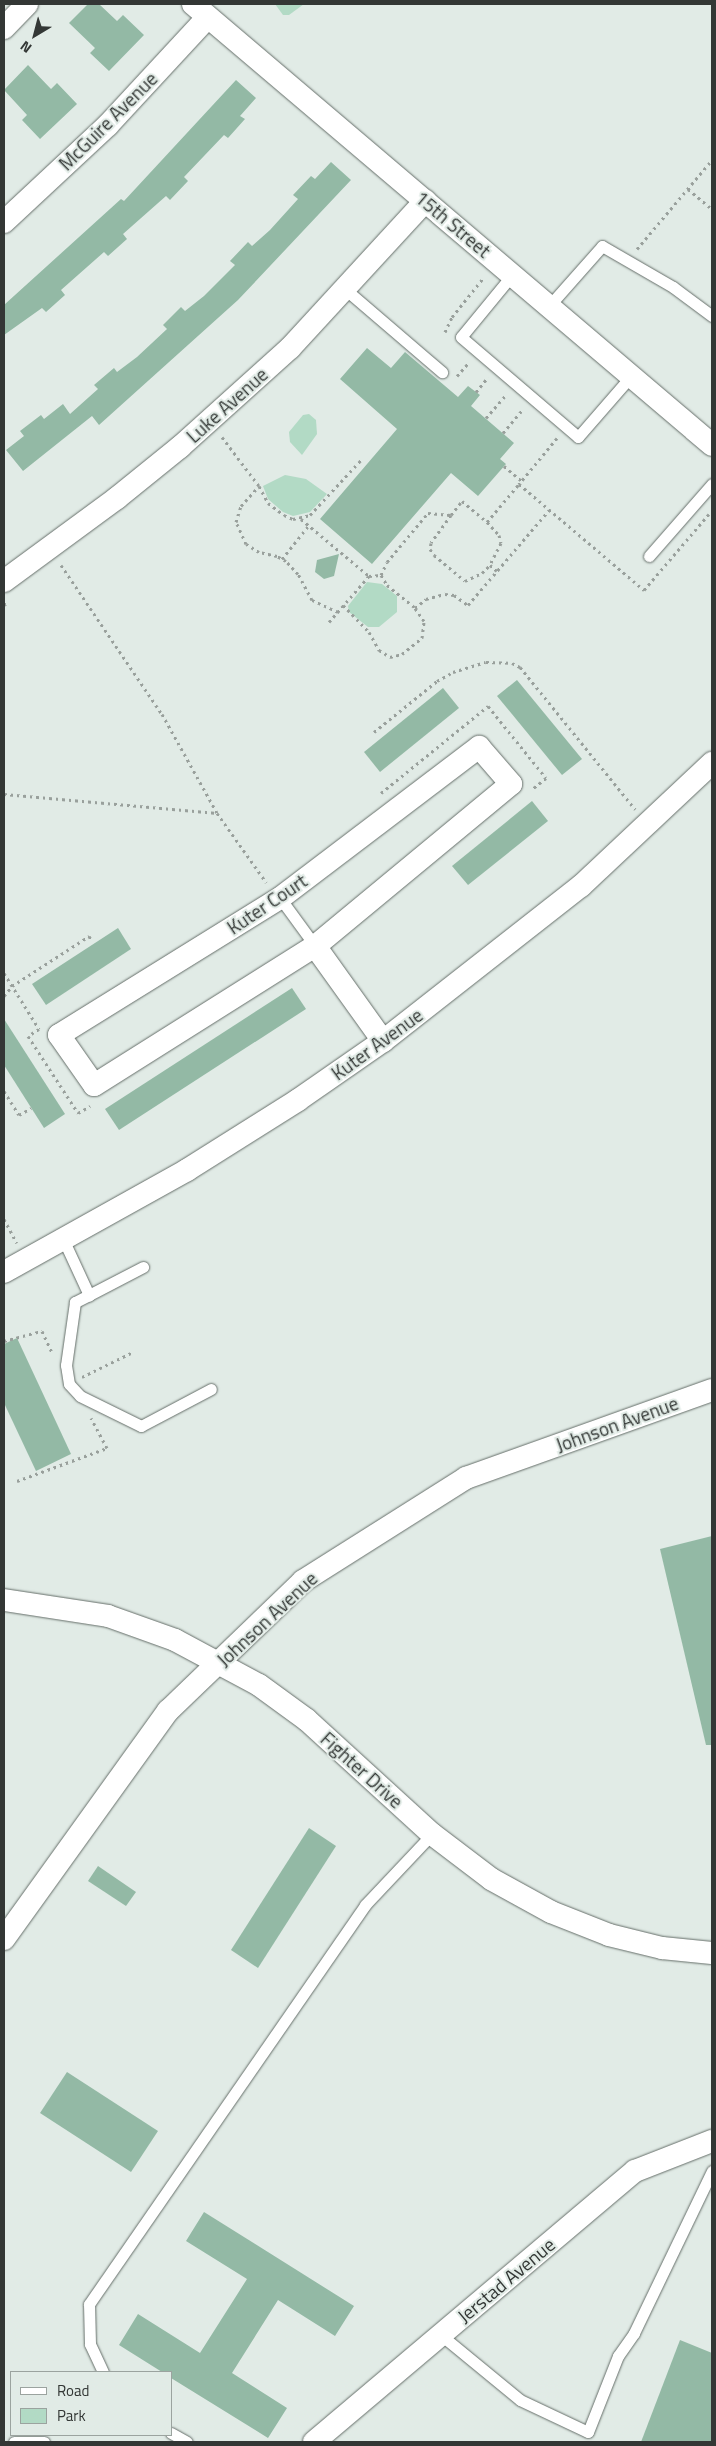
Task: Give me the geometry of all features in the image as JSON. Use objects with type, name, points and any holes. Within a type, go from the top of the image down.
[{"type":"street","points":[[4,28],[27,4]]},
{"type":"street","name":"15th Street","points":[[200,10],[712,445]]},
{"type":"street","name":"McGuire Avenue","points":[[4,222],[108,125],[200,10]]},
{"type":"street","name":"Luke Avenue","points":[[8,590],[60,558],[290,348],[425,201]]},
{"type":"street","name":"Kuter Court","points":[[479,747],[511,784],[314,946],[94,1085],[59,1035],[280,898],[479,747]]},
{"type":"street","name":"Kuter Avenue","points":[[4,1272],[64,1241],[195,1165],[298,1100],[383,1041],[552,910],[712,763]]},
{"type":"street","points":[[314,946],[383,1041]]},
{"type":"street","name":"Johnson Avenue","points":[[4,1939],[168,1711],[221,1663],[303,1581],[466,1478],[712,1390]]},
{"type":"street","name":"Fighter Drive","points":[[4,1600],[108,1616],[175,1640],[259,1685],[307,1720],[432,1834],[491,1879],[551,1912],[609,1935],[662,1948],[712,1953]]},
{"type":"street","name":"Jerstad Avenue","points":[[314,2442],[635,2171],[712,2141]]},
{"type":"lane","points":[[549,306],[602,246],[674,287],[712,316]]},
{"type":"lane","points":[[512,275],[461,337],[540,405],[578,437],[631,376]]},
{"type":"lane","points":[[345,289],[442,372]]},
{"type":"lane","points":[[649,556],[712,484]]},
{"type":"lane","points":[[280,898],[314,946]]},
{"type":"lane","points":[[64,1241],[89,1295]]},
{"type":"lane","points":[[143,1267],[75,1302],[66,1365],[69,1384],[80,1396],[141,1426],[211,1389]]},
{"type":"lane","points":[[103,2371],[90,2344],[89,2304],[365,1905],[432,1834]]},
{"type":"lane","points":[[441,2335],[520,2400],[588,2432],[618,2356],[634,2333],[712,2171]]},
{"type":"lane","points":[[172,2434],[187,2442]]},
{"type":"lane","points":[[14,2442],[44,2442]]},
{"type":"path","points":[[644,253],[637,249],[712,160]]},
{"type":"path","points":[[688,188],[712,209]]},
{"type":"path","points":[[445,334],[452,317],[485,273]]},
{"type":"path","points":[[462,356],[475,368]]},
{"type":"path","points":[[481,373],[493,384]]},
{"type":"path","points":[[476,392],[487,378]]},
{"type":"path","points":[[500,389],[512,399]]},
{"type":"path","points":[[486,418],[506,394]]},
{"type":"path","points":[[517,404],[530,415]]},
{"type":"path","points":[[503,433],[523,409]]},
{"type":"path","points":[[216,441],[227,431]]},
{"type":"path","points":[[487,522],[558,439],[551,433]]},
{"type":"path","points":[[221,436],[276,510],[292,519],[302,519],[322,504],[362,459]]},
{"type":"path","points":[[504,466],[549,510],[644,590],[712,510]]},
{"type":"path","points":[[259,486],[237,514],[237,529],[253,550],[282,559],[298,574],[312,600],[338,612]]},
{"type":"path","points":[[462,502],[487,522],[499,535],[501,543],[490,565],[482,573],[465,581],[434,555],[430,549],[431,542],[451,515],[462,502]]},
{"type":"path","points":[[415,608],[426,599],[445,594],[454,595],[468,605],[549,510]]},
{"type":"path","points":[[381,576],[387,562],[428,513],[451,515]]},
{"type":"path","points":[[302,519],[369,576],[381,576]]},
{"type":"path","points":[[282,559],[309,525]]},
{"type":"path","points":[[53,571],[60,558],[162,714],[217,813],[280,898]]},
{"type":"path","points":[[490,565],[497,571]]},
{"type":"path","points":[[329,622],[369,576]]},
{"type":"path","points":[[343,605],[369,632],[379,650],[390,657],[402,654],[422,638],[424,621],[415,608],[388,586],[381,576]]},
{"type":"path","points":[[4,605],[8,590]]},
{"type":"path","points":[[374,732],[437,681],[453,672],[486,662],[512,663],[520,667],[639,814]]},
{"type":"path","points":[[523,796],[546,778]]},
{"type":"path","points":[[4,794],[217,813]]},
{"type":"path","points":[[4,996],[12,986],[89,936],[92,941]]},
{"type":"path","points":[[4,973],[40,1029]]},
{"type":"path","points":[[4,1092],[19,1115],[31,1108]]},
{"type":"path","points":[[4,1219],[19,1247],[11,1251]]},
{"type":"path","points":[[18,1481],[107,1448],[89,1415],[84,1412]]},
{"type":"green space","points":[[275,4],[304,4],[289,15],[283,15]]},
{"type":"green space","points":[[309,414],[316,420],[317,434],[302,455],[290,442],[289,432],[303,415]]},
{"type":"green space","points":[[285,475],[306,479],[327,494],[310,512],[293,516],[283,512],[268,499],[263,486]]},
{"type":"green space","points":[[367,582],[382,584],[397,596],[397,612],[379,627],[368,627],[349,612],[348,606]]},
{"type":"building","points":[[88,4],[99,4],[117,21],[123,15],[144,35],[109,71],[90,53],[95,48],[69,23]]},
{"type":"building","points":[[28,65],[51,89],[57,83],[77,104],[40,139],[22,120],[27,115],[4,90]]},
{"type":"building","points":[[236,80],[256,98],[240,116],[245,119],[228,138],[224,135],[184,177],[188,181],[170,200],[166,196],[123,234],[127,239],[108,256],[104,252],[61,290],[65,295],[46,312],[42,308],[4,335],[4,305],[121,199],[124,201]]},
{"type":"building","points":[[331,162],[351,180],[238,300],[99,425],[92,416],[23,471],[6,450],[24,436],[20,431],[41,415],[44,419],[63,404],[70,414],[98,389],[94,385],[114,368],[117,372],[137,357],[167,329],[163,325],[181,307],[185,311],[204,296],[235,265],[230,261],[248,242],[252,246],[270,230],[298,199],[293,195],[311,176],[315,179]]},
{"type":"building","points":[[367,348],[391,368],[405,352],[458,397],[468,386],[480,395],[471,406],[514,443],[500,459],[506,464],[478,496],[451,473],[372,564],[320,519],[397,429],[340,379]]},
{"type":"building","points":[[339,554],[334,576],[324,579],[315,572],[317,560]]},
{"type":"building","points":[[517,680],[582,759],[562,775],[497,696]]},
{"type":"building","points":[[443,688],[459,708],[380,772],[364,752]]},
{"type":"building","points":[[532,801],[548,821],[468,885],[452,866]]},
{"type":"building","points":[[118,928],[131,949],[46,1005],[32,984]]},
{"type":"building","points":[[292,988],[306,1009],[119,1130],[105,1109]]},
{"type":"building","points":[[4,1019],[65,1114],[44,1128],[4,1065]]},
{"type":"building","points":[[17,1338],[71,1454],[36,1471],[4,1403],[4,1344]]},
{"type":"building","points":[[712,1536],[712,1745],[706,1745],[660,1549]]},
{"type":"building","points":[[309,1828],[336,1846],[258,1968],[231,1950]]},
{"type":"building","points":[[98,1866],[136,1892],[126,1906],[88,1881]]},
{"type":"building","points":[[67,2072],[158,2131],[131,2172],[40,2113]]},
{"type":"building","points":[[204,2212],[354,2306],[335,2336],[278,2300],[232,2373],[287,2408],[268,2438],[172,2379],[172,2371],[160,2371],[119,2345],[138,2314],[200,2353],[247,2279],[186,2241]]},
{"type":"building","points":[[680,2340],[712,2353],[712,2442],[641,2442]]}]
